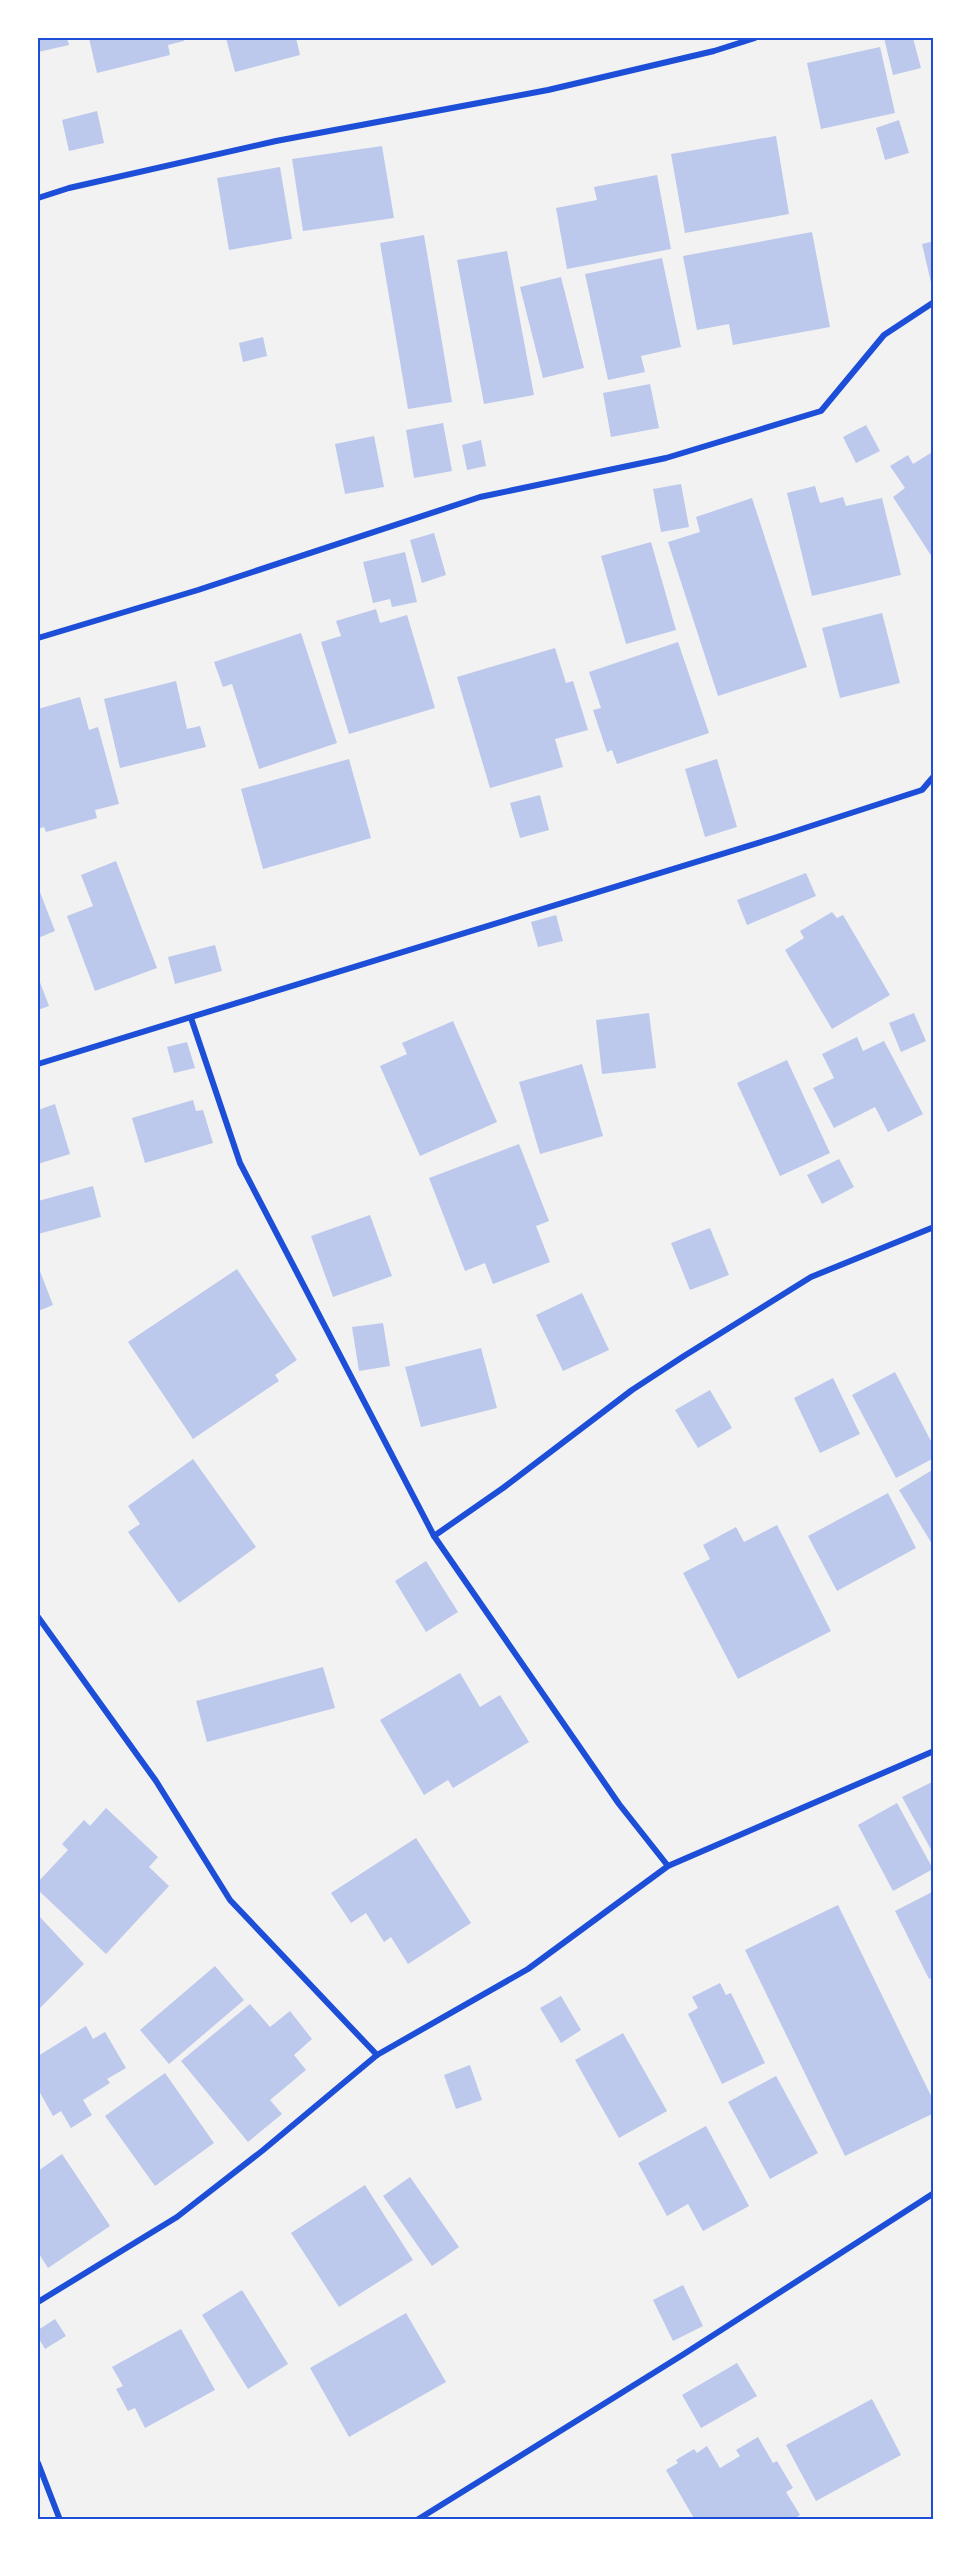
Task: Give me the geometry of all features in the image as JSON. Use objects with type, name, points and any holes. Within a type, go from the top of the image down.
[{"type":"street","points":[[38,198],[69,188],[276,141],[548,90],[714,51],[755,38]]},
{"type":"street","points":[[38,638],[198,591],[480,497],[666,458],[821,411],[884,335],[933,302]]},
{"type":"street","points":[[38,1064],[922,790],[933,776]]},
{"type":"street","points":[[191,1018],[240,1163],[434,1536],[619,1804],[668,1866]]},
{"type":"street","points":[[434,1536],[503,1488],[632,1390],[811,1277],[933,1227]]},
{"type":"street","points":[[38,1617],[156,1781],[230,1900],[377,2055]]},
{"type":"street","points":[[38,2302],[177,2217],[262,2151],[377,2055],[528,1969],[668,1866],[933,1751]]},
{"type":"street","points":[[417,2520],[684,2354],[933,2193]]},
{"type":"street","points":[[38,2466],[60,2520]]},
{"type":"building","points":[[38,38],[67,38],[69,45],[38,52]]},
{"type":"building","points":[[89,38],[183,38],[184,41],[168,45],[170,55],[97,73]]},
{"type":"building","points":[[226,38],[296,38],[300,55],[235,72]]},
{"type":"building","points":[[884,38],[913,38],[921,68],[893,75]]},
{"type":"building","points":[[880,47],[895,113],[821,129],[807,63]]},
{"type":"building","points":[[97,111],[104,143],[69,151],[62,120]]},
{"type":"building","points":[[899,120],[909,153],[885,160],[876,128]]},
{"type":"building","points":[[776,136],[789,214],[685,233],[671,154]]},
{"type":"building","points":[[382,146],[394,218],[303,231],[292,159]]},
{"type":"building","points":[[280,167],[292,239],[229,250],[217,178]]},
{"type":"building","points":[[657,175],[671,249],[567,269],[556,208],[597,200],[594,187]]},
{"type":"building","points":[[812,232],[830,327],[733,345],[729,324],[697,330],[683,256]]},
{"type":"building","points":[[424,235],[452,402],[408,409],[380,243]]},
{"type":"building","points":[[934,241],[934,290],[933,291],[922,244]]},
{"type":"building","points":[[507,251],[534,395],[484,404],[457,260]]},
{"type":"building","points":[[662,258],[681,347],[641,356],[645,372],[608,380],[585,274]]},
{"type":"building","points":[[561,277],[584,368],[543,378],[520,287]]},
{"type":"building","points":[[263,337],[267,356],[243,362],[239,343]]},
{"type":"building","points":[[650,384],[659,428],[611,437],[603,393]]},
{"type":"building","points":[[443,423],[452,471],[414,478],[406,430]]},
{"type":"building","points":[[866,425],[880,451],[856,463],[843,437]]},
{"type":"building","points":[[374,436],[384,487],[345,494],[335,444]]},
{"type":"building","points":[[481,440],[486,466],[467,470],[462,445]]},
{"type":"building","points":[[934,451],[934,560],[893,497],[905,488],[890,466],[908,455],[913,464]]},
{"type":"building","points":[[681,484],[689,527],[661,532],[653,489]]},
{"type":"building","points":[[815,486],[820,503],[843,497],[846,506],[882,498],[901,575],[812,596],[787,493]]},
{"type":"building","points":[[752,498],[807,667],[718,696],[668,542],[700,532],[696,517]]},
{"type":"building","points":[[434,533],[446,575],[422,583],[410,540]]},
{"type":"building","points":[[651,542],[676,630],[626,644],[601,556]]},
{"type":"building","points":[[405,552],[417,602],[392,607],[390,599],[373,603],[363,562]]},
{"type":"building","points":[[376,609],[380,623],[407,615],[435,708],[349,734],[321,642],[341,636],[336,621]]},
{"type":"building","points":[[882,613],[900,683],[840,698],[822,628]]},
{"type":"building","points":[[301,633],[337,743],[259,769],[232,684],[223,687],[214,662]]},
{"type":"building","points":[[678,642],[709,733],[617,764],[612,750],[607,752],[593,710],[601,708],[589,672]]},
{"type":"building","points":[[555,648],[566,683],[573,681],[588,730],[555,739],[563,767],[490,788],[457,677]]},
{"type":"building","points":[[176,681],[187,729],[200,726],[206,747],[120,768],[104,699]]},
{"type":"building","points":[[80,697],[89,730],[98,727],[119,804],[95,810],[97,818],[46,832],[44,827],[38,829],[38,709]]},
{"type":"building","points":[[349,759],[371,838],[263,869],[241,789]]},
{"type":"building","points":[[717,759],[737,827],[705,837],[685,769]]},
{"type":"building","points":[[540,795],[549,830],[520,838],[510,803]]},
{"type":"building","points":[[116,861],[157,968],[95,991],[67,916],[93,906],[81,875]]},
{"type":"building","points":[[806,873],[816,896],[747,925],[737,900]]},
{"type":"building","points":[[38,887],[55,931],[38,938]]},
{"type":"building","points":[[832,912],[837,918],[843,915],[890,995],[832,1029],[785,950],[804,938],[800,931]]},
{"type":"building","points":[[556,915],[563,941],[538,947],[531,922]]},
{"type":"building","points":[[215,945],[222,971],[175,984],[168,957]]},
{"type":"building","points":[[38,977],[49,1006],[38,1010]]},
{"type":"building","points":[[649,1013],[656,1068],[602,1074],[596,1020]]},
{"type":"building","points":[[914,1013],[926,1041],[901,1052],[889,1023]]},
{"type":"building","points":[[453,1021],[497,1122],[420,1156],[380,1066],[407,1054],[402,1043]]},
{"type":"building","points":[[857,1037],[863,1051],[884,1041],[923,1114],[888,1132],[875,1107],[834,1128],[813,1088],[834,1078],[822,1054]]},
{"type":"building","points":[[187,1042],[195,1068],[174,1073],[167,1047]]},
{"type":"building","points":[[787,1060],[830,1153],[780,1176],[737,1083]]},
{"type":"building","points":[[582,1064],[603,1136],[540,1154],[519,1082]]},
{"type":"building","points":[[193,1100],[196,1111],[203,1110],[213,1143],[145,1163],[132,1118]]},
{"type":"building","points":[[55,1104],[70,1154],[38,1164],[38,1110]]},
{"type":"building","points":[[519,1144],[549,1221],[536,1226],[550,1262],[493,1284],[485,1263],[465,1271],[429,1178]]},
{"type":"building","points":[[839,1159],[854,1187],[822,1204],[807,1175]]},
{"type":"building","points":[[93,1186],[101,1217],[38,1234],[38,1201]]},
{"type":"building","points":[[370,1215],[392,1276],[333,1297],[311,1236]]},
{"type":"building","points":[[710,1228],[729,1275],[690,1290],[671,1243]]},
{"type":"building","points":[[38,1266],[53,1305],[38,1311]]},
{"type":"building","points":[[237,1269],[297,1360],[275,1375],[279,1381],[193,1439],[128,1342]]},
{"type":"building","points":[[582,1293],[609,1350],[563,1371],[536,1315]]},
{"type":"building","points":[[383,1323],[390,1366],[359,1371],[352,1327]]},
{"type":"building","points":[[481,1348],[497,1408],[421,1427],[405,1367]]},
{"type":"building","points":[[895,1372],[934,1447],[934,1458],[896,1478],[852,1395]]},
{"type":"building","points":[[833,1378],[860,1434],[820,1453],[794,1398]]},
{"type":"building","points":[[710,1390],[732,1428],[698,1448],[675,1410]]},
{"type":"building","points":[[193,1459],[256,1547],[179,1603],[128,1532],[140,1524],[128,1506]]},
{"type":"building","points":[[934,1469],[934,1547],[899,1490]]},
{"type":"building","points":[[888,1493],[916,1548],[837,1591],[808,1536]]},
{"type":"building","points":[[777,1525],[831,1631],[738,1679],[683,1573],[710,1559],[703,1545],[736,1527],[744,1542]]},
{"type":"building","points":[[426,1561],[458,1612],[426,1632],[395,1581]]},
{"type":"building","points":[[323,1667],[335,1708],[207,1742],[196,1701]]},
{"type":"building","points":[[460,1673],[480,1707],[500,1695],[529,1742],[453,1788],[448,1780],[424,1795],[380,1720]]},
{"type":"building","points":[[934,1781],[934,1855],[902,1797]]},
{"type":"building","points":[[897,1803],[933,1869],[893,1891],[858,1825]]},
{"type":"building","points":[[106,1808],[158,1857],[149,1867],[169,1886],[106,1954],[38,1890],[38,1882],[68,1850],[62,1844],[84,1820],[90,1826]]},
{"type":"building","points":[[416,1838],[471,1923],[408,1964],[391,1937],[384,1942],[366,1913],[351,1923],[331,1893]]},
{"type":"building","points":[[934,1891],[934,1977],[929,1979],[895,1911]]},
{"type":"building","points":[[838,1905],[934,2102],[934,2113],[845,2156],[745,1950]]},
{"type":"building","points":[[38,1915],[84,1964],[38,2010]]},
{"type":"building","points":[[215,1966],[244,2000],[169,2064],[140,2030]]},
{"type":"building","points":[[720,1983],[726,1995],[731,1993],[765,2063],[722,2084],[688,2014],[698,2008],[692,1997]]},
{"type":"building","points":[[561,1996],[581,2030],[561,2043],[540,2008]]},
{"type":"building","points":[[250,2004],[270,2027],[290,2011],[312,2039],[294,2055],[306,2070],[270,2100],[282,2114],[248,2142],[181,2061]]},
{"type":"building","points":[[86,2026],[93,2039],[105,2032],[126,2068],[107,2079],[110,2083],[83,2100],[92,2115],[71,2128],[61,2111],[53,2116],[38,2089],[38,2056]]},
{"type":"building","points":[[623,2033],[667,2111],[619,2138],[575,2060]]},
{"type":"building","points":[[470,2065],[482,2100],[456,2109],[444,2075]]},
{"type":"building","points":[[165,2073],[214,2143],[155,2186],[105,2116]]},
{"type":"building","points":[[776,2076],[818,2153],[770,2179],[728,2102]]},
{"type":"building","points":[[706,2126],[749,2206],[703,2231],[688,2204],[667,2216],[638,2163]]},
{"type":"building","points":[[62,2154],[110,2226],[48,2268],[38,2252],[38,2171]]},
{"type":"building","points":[[410,2177],[459,2247],[432,2266],[383,2196]]},
{"type":"building","points":[[365,2185],[413,2260],[339,2307],[291,2233]]},
{"type":"building","points":[[683,2285],[703,2326],[673,2341],[653,2300]]},
{"type":"building","points":[[242,2290],[288,2364],[248,2389],[202,2315]]},
{"type":"building","points":[[406,2313],[446,2382],[349,2437],[310,2368]]},
{"type":"building","points":[[55,2319],[66,2336],[45,2349],[38,2337],[38,2330]]},
{"type":"building","points":[[181,2329],[215,2390],[145,2428],[135,2408],[128,2411],[116,2389],[123,2386],[112,2367]]},
{"type":"building","points":[[737,2363],[757,2396],[701,2428],[682,2395]]},
{"type":"building","points":[[872,2399],[901,2455],[816,2501],[786,2445]]},
{"type":"building","points":[[758,2437],[773,2463],[777,2461],[793,2488],[786,2492],[800,2515],[792,2520],[695,2520],[666,2470],[678,2463],[676,2460],[694,2449],[697,2453],[707,2446],[720,2468],[740,2456],[736,2450]]}]
